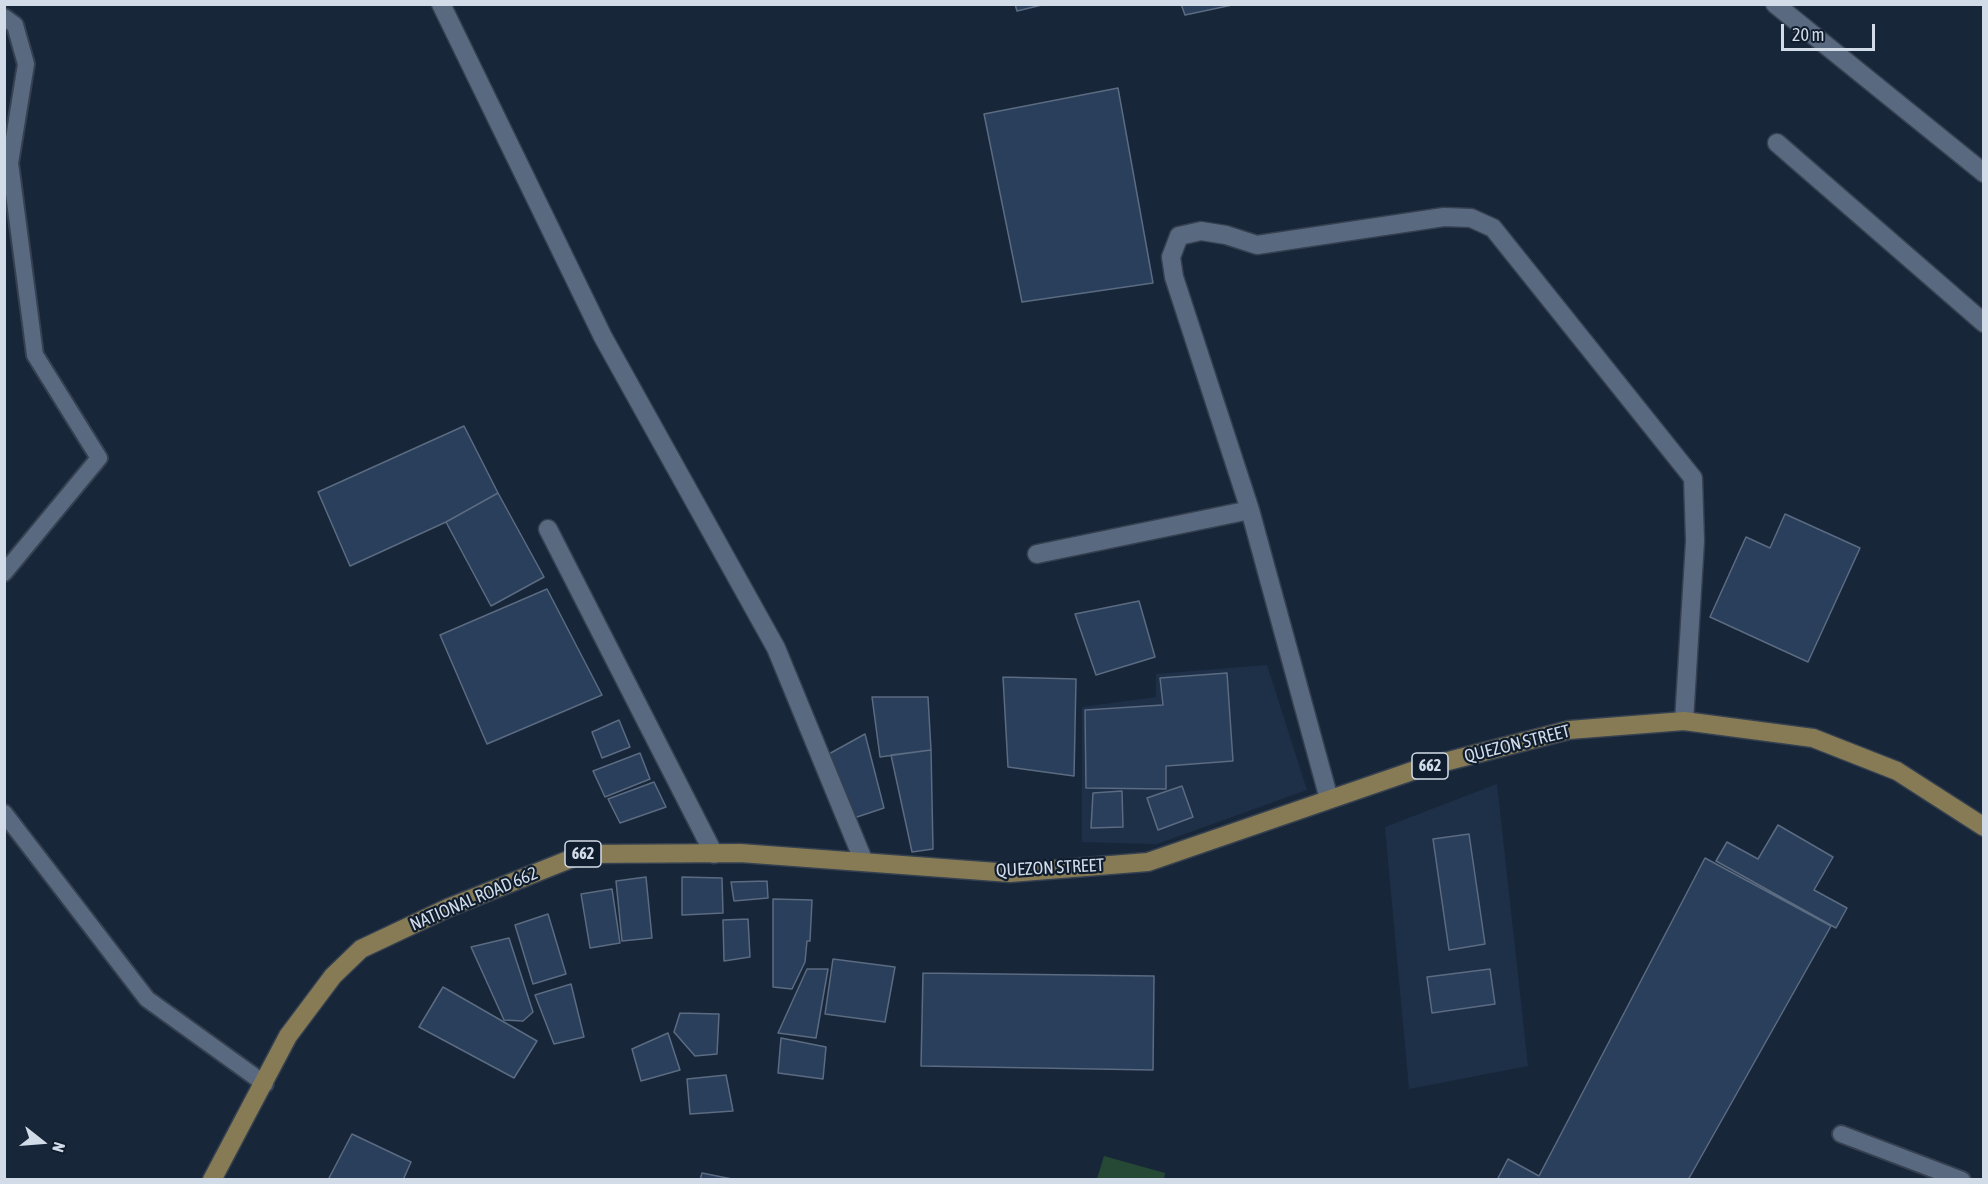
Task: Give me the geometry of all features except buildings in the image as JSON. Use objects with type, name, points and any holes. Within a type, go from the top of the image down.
[{"type":"main road","name":"QUEZON STREET","points":[[864,862],[1010,873],[1148,862],[1421,768],[1569,730],[1684,721],[1814,738],[1897,771],[1983,827]]},
{"type":"main road","name":"NATIONAL ROAD 662","points":[[212,1179],[288,1036],[333,976],[361,949],[450,907],[583,854],[740,853],[864,862]]},
{"type":"street","points":[[441,4],[603,337],[776,648],[864,862]]},
{"type":"street","points":[[1775,4],[1983,173]]},
{"type":"street","points":[[1777,143],[1983,323]]},
{"type":"street","points":[[1329,800],[1250,510],[1174,277],[1171,257],[1179,236],[1201,231],[1226,235],[1257,245],[1444,217],[1471,218],[1493,228],[1693,477],[1695,542],[1684,721]]},
{"type":"street","points":[[1037,554],[1250,510]]},
{"type":"street","points":[[548,529],[714,854]]},
{"type":"lane","points":[[4,17],[15,25],[26,64],[10,163],[35,355],[99,458],[4,573]]},
{"type":"lane","points":[[4,813],[147,999],[264,1084]]},
{"type":"lane","points":[[1841,1134],[1962,1179]]},
{"type":"shaded area","points":[[1267,665],[1307,790],[1157,844],[1082,842],[1082,707],[1156,697],[1156,674]]},
{"type":"shaded area","points":[[1497,784],[1528,1066],[1409,1089],[1385,827]]},
{"type":"green space","points":[[1104,1156],[1165,1173],[1164,1179],[1097,1179]]}]
